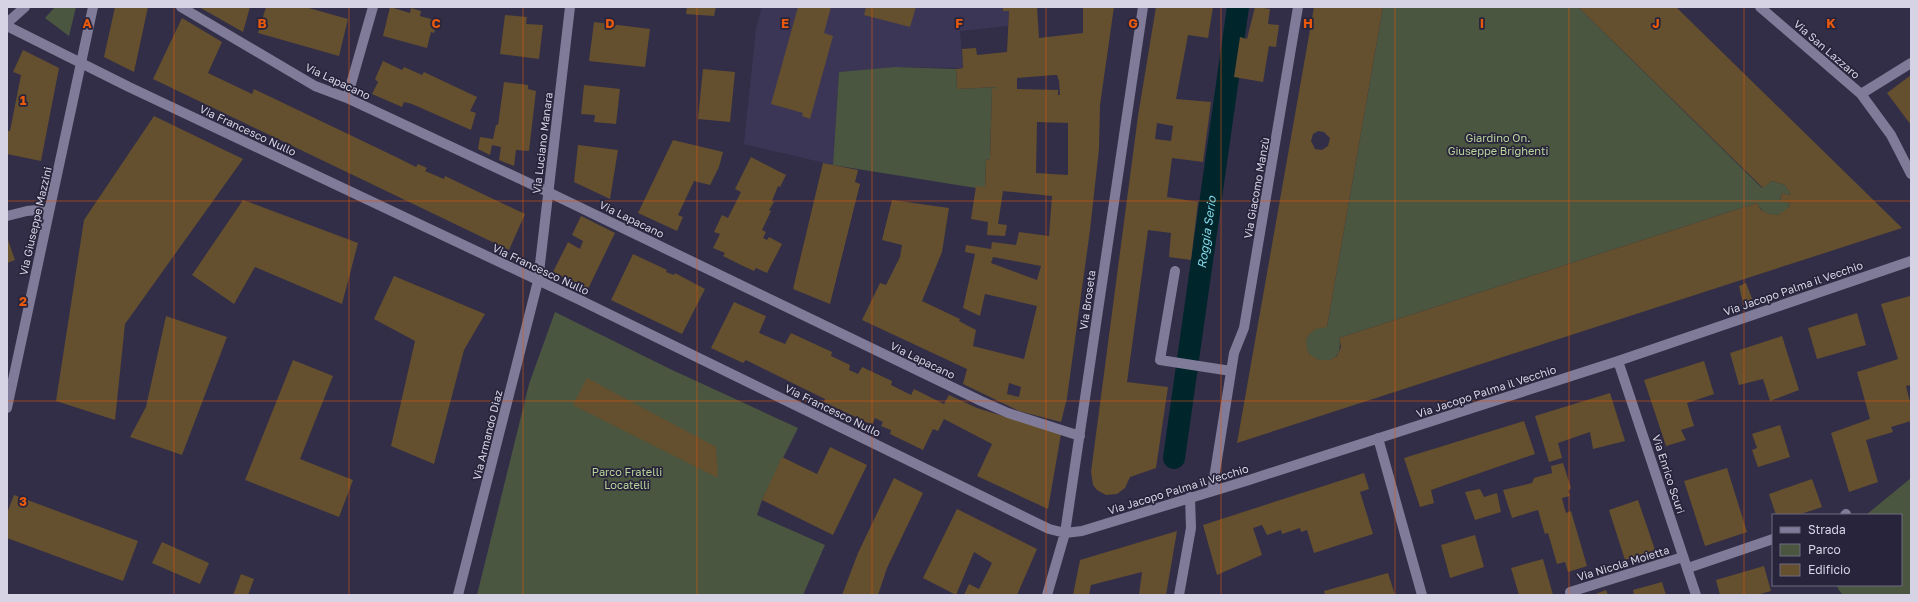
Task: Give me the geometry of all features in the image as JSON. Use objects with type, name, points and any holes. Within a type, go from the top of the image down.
[{"type":"street","points":[[7,22],[25,7]]},
{"type":"street","name":"Via Giuseppe Mazzini","points":[[7,408],[48,210],[55,190],[93,7]]},
{"type":"street","name":"Via Lapacano","points":[[181,7],[315,86],[347,98],[548,192],[981,401],[1008,413],[1080,436]]},
{"type":"street","points":[[347,98],[373,7]]},
{"type":"street","name":"Via Luciano Manara","points":[[538,281],[570,7]]},
{"type":"street","name":"Via Broseta","points":[[1047,595],[1065,533],[1143,7]]},
{"type":"street","name":"Via Giacomo Manzù","points":[[1212,491],[1234,352],[1244,328],[1298,7]]},
{"type":"street","name":"Via San Lazzaro","points":[[1760,7],[1861,94],[1892,135],[1911,174]]},
{"type":"street","name":"Via Francesco Nullo","points":[[7,26],[82,64],[538,281],[1049,529],[1065,533]]},
{"type":"street","name":"Via San Lazzaro","points":[[1861,94],[1911,63]]},
{"type":"street","points":[[7,216],[27,211],[48,210]]},
{"type":"street","name":"Via Jacopo Palma il Vecchio","points":[[1065,533],[1082,531],[1126,518],[1618,361],[1911,261]]},
{"type":"street","points":[[1175,271],[1160,360],[1231,371]]},
{"type":"street","name":"Via Armando Diaz","points":[[458,595],[538,281]]},
{"type":"street","name":"Via Enrico Scuri","points":[[1618,361],[1696,595]]},
{"type":"street","points":[[1378,438],[1422,595]]},
{"type":"street","points":[[1179,595],[1191,528],[1190,497]]},
{"type":"street","points":[[1688,568],[1772,539]]},
{"type":"street","name":"Via Nicola Moietta","points":[[1570,592],[1683,557]]},
{"type":"shaded area","points":[[762,7],[1003,7],[1003,11],[1009,11],[1008,26],[960,31],[963,68],[895,67],[839,72],[833,165],[744,144],[756,29]]},
{"type":"green space","points":[[55,7],[76,7],[69,36],[45,18]]},
{"type":"green space","name":"Giardino On. Giuseppe Brighenti","points":[[1383,7],[1578,7],[1762,188],[1772,181],[1785,185],[1791,195],[1782,193],[1780,200],[1790,203],[1788,208],[1784,212],[1774,215],[1764,212],[1757,203],[1339,338],[1339,350],[1336,357],[1329,360],[1314,358],[1308,352],[1306,344],[1308,335],[1312,331],[1327,327]]},
{"type":"green space","points":[[895,67],[956,69],[957,89],[997,87],[997,89],[992,89],[990,159],[986,160],[985,187],[976,188],[833,165],[839,72]]},
{"type":"green space","name":"Parco Fratelli Locatelli","points":[[555,312],[668,368],[798,428],[762,500],[757,515],[825,545],[803,595],[477,595],[529,384]]},
{"type":"green space","points":[[1911,478],[1911,595],[1843,595],[1838,589],[1837,586],[1902,586],[1902,514],[1867,514]]},
{"type":"building","points":[[115,7],[148,7],[134,72],[104,57]]},
{"type":"building","points":[[199,7],[250,7],[243,32]]},
{"type":"building","points":[[266,7],[305,7],[348,19],[339,56],[258,33]]},
{"type":"building","points":[[390,7],[410,13],[411,8],[421,11],[420,16],[438,21],[434,33],[431,32],[427,48],[383,36]]},
{"type":"building","points":[[687,7],[716,7],[714,16],[686,14]]},
{"type":"building","points":[[798,7],[831,7],[824,33],[833,36],[810,119],[802,116],[803,113],[771,104]]},
{"type":"building","points":[[866,7],[916,7],[910,27],[864,15]]},
{"type":"building","points":[[1003,7],[1037,7],[1039,38],[1083,33],[1083,7],[1114,7],[1100,105],[1099,149],[1090,230],[1067,398],[1061,422],[1019,411],[963,384],[967,369],[862,320],[880,283],[886,285],[900,257],[902,245],[882,240],[892,200],[949,208],[942,252],[922,301],[960,319],[959,321],[976,330],[973,346],[1024,359],[1037,306],[985,294],[980,316],[963,308],[975,254],[965,252],[966,245],[991,249],[992,242],[1016,245],[1019,232],[1049,236],[1052,196],[1003,191],[998,224],[1007,225],[1005,236],[987,235],[988,222],[971,219],[976,186],[985,187],[986,160],[990,159],[992,88],[997,89],[997,87],[957,89],[956,69],[963,68],[962,49],[976,48],[977,55],[1007,52],[1009,11],[1003,11]],"holes":[[[1057,75],[1060,95],[1058,95],[1058,90],[1017,89],[1017,78]],[[1037,122],[1068,123],[1068,175],[1036,173]],[[993,257],[1041,266],[1037,280],[991,263]],[[1009,383],[1021,387],[1019,397],[1007,394]]]},
{"type":"building","points":[[1156,7],[1213,7],[1208,38],[1188,35],[1176,99],[1211,102],[1203,162],[1172,158],[1167,197],[1198,202],[1191,260],[1169,257],[1171,233],[1148,230],[1127,382],[1168,387],[1156,468],[1130,477],[1125,488],[1117,494],[1106,495],[1097,490],[1093,485],[1091,472],[1138,116]],"holes":[[[1157,123],[1173,126],[1171,141],[1155,139]]]},
{"type":"building","points":[[1255,7],[1270,9],[1268,24],[1279,25],[1276,47],[1269,46],[1263,82],[1234,77],[1240,37],[1247,39]]},
{"type":"building","points":[[1314,7],[1383,7],[1327,327],[1316,329],[1309,334],[1306,340],[1309,354],[1319,360],[1330,360],[1337,356],[1341,347],[1339,338],[1757,203],[1761,210],[1769,214],[1778,215],[1789,207],[1790,203],[1780,201],[1782,193],[1791,195],[1785,185],[1772,181],[1763,188],[1578,7],[1676,7],[1902,228],[1237,443]],"holes":[[[1318,131],[1324,132],[1330,138],[1328,146],[1322,150],[1315,149],[1311,141],[1313,134]]]},
{"type":"building","points":[[505,15],[527,17],[526,24],[543,25],[539,59],[500,54]]},
{"type":"building","points":[[182,18],[222,42],[208,73],[252,94],[254,89],[416,167],[418,164],[427,168],[425,171],[444,179],[445,176],[525,214],[509,250],[153,79]]},
{"type":"building","points":[[594,22],[650,29],[645,67],[589,61]]},
{"type":"building","points":[[23,50],[59,68],[41,161],[7,154],[7,131],[10,131],[21,75],[13,72]]},
{"type":"building","points":[[383,61],[402,70],[404,67],[422,75],[424,72],[477,97],[470,111],[476,113],[471,130],[412,104],[404,102],[402,107],[372,94],[378,82],[375,79]]},
{"type":"building","points":[[703,69],[735,72],[730,122],[698,119]]},
{"type":"building","points":[[1911,75],[1911,125],[1887,93]]},
{"type":"building","points":[[504,82],[528,85],[528,89],[536,91],[529,151],[516,150],[514,166],[499,160],[501,147],[492,145],[490,155],[478,149],[480,137],[493,139],[496,125],[498,125]]},
{"type":"building","points":[[584,85],[620,89],[616,124],[594,122],[595,115],[581,114]]},
{"type":"building","points":[[154,116],[243,159],[125,324],[115,420],[56,401],[84,220]]},
{"type":"building","points":[[673,140],[723,152],[719,167],[710,185],[694,181],[678,215],[683,217],[677,231],[638,213]]},
{"type":"building","points":[[578,145],[618,150],[610,199],[574,182]]},
{"type":"building","points":[[751,157],[786,175],[780,187],[778,186],[772,201],[774,202],[769,210],[771,211],[762,230],[766,232],[763,238],[767,240],[769,237],[782,244],[767,273],[756,268],[754,271],[743,266],[723,256],[725,253],[713,248],[720,234],[714,232],[722,215],[728,218],[741,192],[735,189]]},
{"type":"building","points":[[823,163],[858,170],[855,182],[860,184],[830,304],[793,289]]},
{"type":"building","points":[[243,200],[358,243],[342,304],[255,267],[234,304],[192,275]]},
{"type":"building","points":[[581,216],[615,233],[588,289],[553,272],[568,242],[580,249],[583,241],[572,235]]},
{"type":"building","points":[[7,237],[15,260],[7,263]]},
{"type":"building","points":[[633,254],[667,270],[666,272],[674,275],[675,273],[705,289],[682,334],[611,300]]},
{"type":"building","points":[[394,276],[485,314],[464,350],[434,464],[391,446],[415,341],[374,319]]},
{"type":"building","points":[[1746,283],[1753,301],[1743,304],[1739,286]]},
{"type":"building","points":[[1910,296],[1911,385],[1906,386],[1911,406],[1911,421],[1891,427],[1893,432],[1866,440],[1878,482],[1849,492],[1831,433],[1870,419],[1857,372],[1898,359],[1881,304]]},
{"type":"building","points":[[734,302],[766,316],[759,333],[785,344],[791,333],[832,352],[831,356],[850,365],[849,370],[858,374],[862,367],[892,381],[891,385],[911,395],[914,389],[944,404],[949,395],[977,408],[1061,434],[1048,509],[977,476],[992,444],[944,419],[938,431],[933,429],[923,450],[890,434],[891,430],[881,426],[883,422],[875,418],[872,425],[824,402],[825,399],[746,360],[743,363],[711,348]]},
{"type":"building","points":[[1857,313],[1866,345],[1817,359],[1808,328]]},
{"type":"building","points":[[166,316],[227,337],[182,455],[130,437],[146,407]]},
{"type":"building","points":[[1782,336],[1799,390],[1770,401],[1763,379],[1739,385],[1730,353]]},
{"type":"building","points":[[293,360],[333,376],[300,459],[353,480],[339,517],[245,480]]},
{"type":"building","points":[[1704,361],[1714,394],[1687,403],[1694,426],[1681,430],[1686,440],[1666,446],[1644,380]]},
{"type":"building","points":[[587,378],[716,447],[718,478],[573,405]]},
{"type":"building","points":[[1610,393],[1625,441],[1593,449],[1590,432],[1558,443],[1562,458],[1549,462],[1535,416]]},
{"type":"building","points":[[1524,421],[1535,454],[1431,490],[1434,503],[1420,507],[1404,458]]},
{"type":"building","points":[[1780,425],[1790,457],[1758,467],[1752,450],[1757,448],[1752,434]]},
{"type":"building","points":[[830,447],[867,465],[833,535],[762,500],[782,457],[817,474]]},
{"type":"building","points":[[1563,463],[1571,488],[1568,491],[1570,496],[1562,498],[1566,513],[1571,511],[1587,566],[1568,572],[1565,562],[1557,564],[1548,533],[1545,534],[1538,510],[1512,518],[1503,490],[1532,483],[1534,478],[1552,473],[1551,466]]},
{"type":"building","points":[[1727,468],[1747,532],[1705,546],[1684,481]]},
{"type":"building","points":[[1364,473],[1369,489],[1360,492],[1373,534],[1314,553],[1307,530],[1301,532],[1300,528],[1282,534],[1281,530],[1267,535],[1262,525],[1253,528],[1262,555],[1217,575],[1203,525]]},
{"type":"building","points":[[894,478],[923,493],[887,568],[878,595],[842,595],[858,553]]},
{"type":"building","points":[[1812,479],[1822,507],[1801,514],[1776,514],[1769,494]]},
{"type":"building","points":[[1480,489],[1484,497],[1497,493],[1501,512],[1475,520],[1465,492]]},
{"type":"building","points":[[14,495],[138,541],[123,581],[7,538],[7,513]]},
{"type":"building","points":[[1638,500],[1655,550],[1625,560],[1609,510]]},
{"type":"building","points":[[957,509],[1037,549],[1017,595],[964,595],[969,584],[979,589],[992,563],[974,552],[956,595],[923,578]]},
{"type":"building","points":[[1177,531],[1166,595],[1139,595],[1142,572],[1091,585],[1089,595],[1073,595],[1080,560]]},
{"type":"building","points":[[1475,535],[1484,567],[1450,578],[1441,545]]},
{"type":"building","points":[[162,542],[209,563],[200,584],[152,563]]},
{"type":"building","points":[[1543,559],[1553,595],[1519,595],[1511,568]]},
{"type":"building","points":[[1764,566],[1771,591],[1757,595],[1720,595],[1716,580]]},
{"type":"building","points":[[1388,573],[1395,595],[1325,595],[1324,591]]},
{"type":"building","points":[[241,574],[254,579],[248,595],[233,595]]},
{"type":"building","points":[[1662,582],[1666,595],[1634,595],[1633,590]]},
{"type":"building","points":[[1606,590],[1608,595],[1593,595]]},
{"type":"waterway","name":"Roggia Serio","points":[[1174,458],[1238,7]]}]
